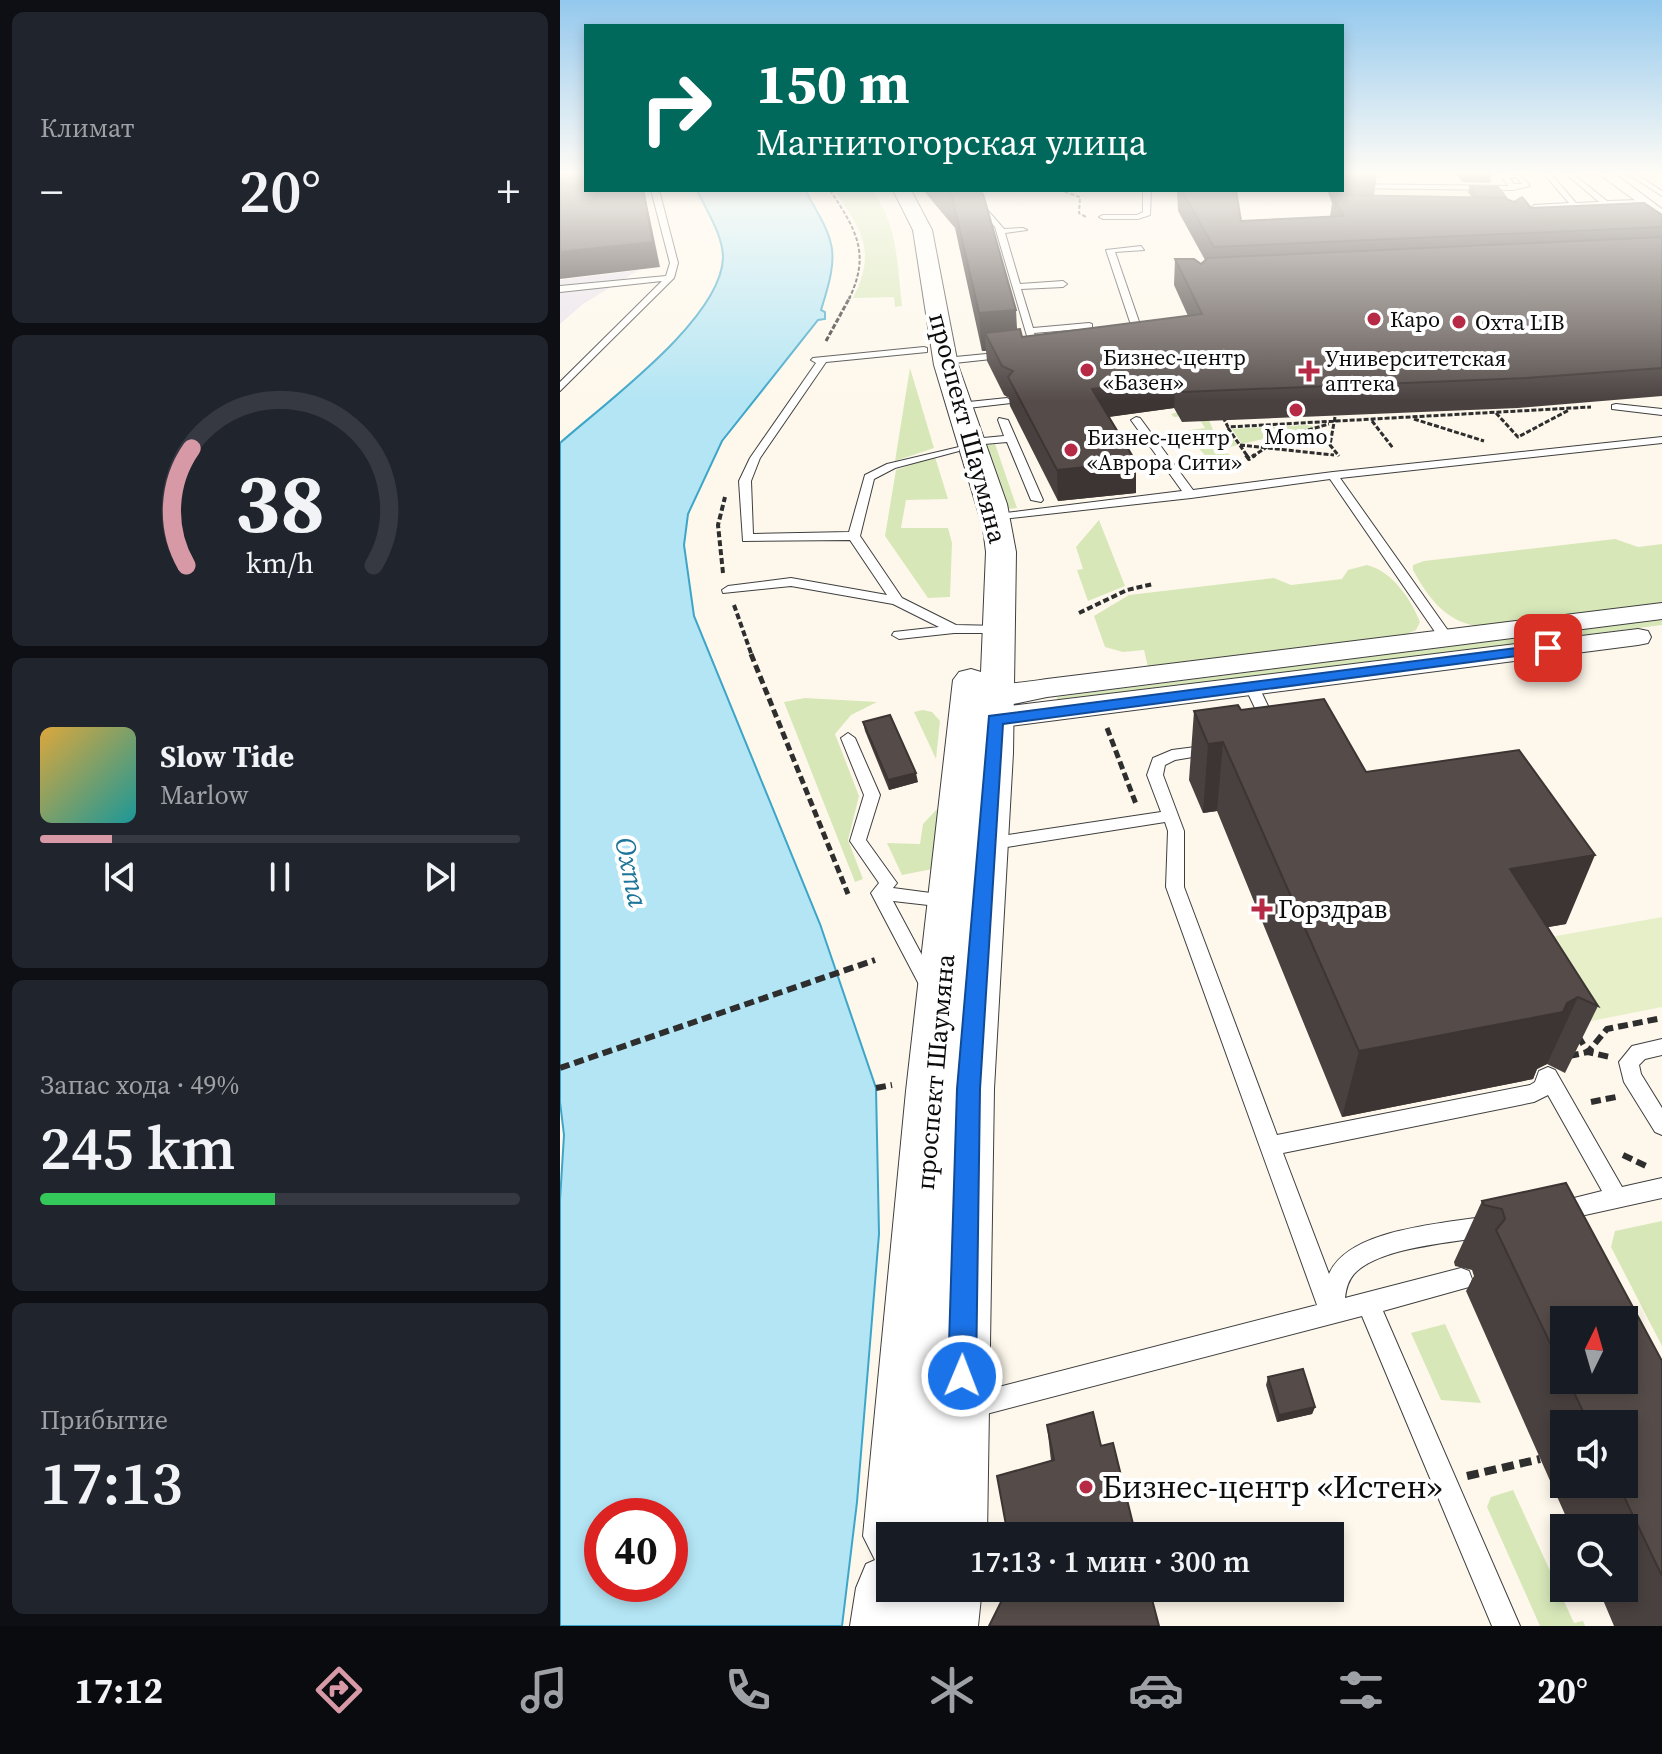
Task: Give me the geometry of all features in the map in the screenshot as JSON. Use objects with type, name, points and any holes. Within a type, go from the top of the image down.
[{"type":"street","name":"проспект Шаумяна","points":[[897,1522],[939,1004],[986,844],[986,708],[975,630],[972,524],[959,406],[935,356],[912,250]]},
{"type":"street","name":"проспект Шаумяна","points":[[924,250],[935,356],[935,399],[964,446],[997,518],[1001,552],[975,630]]},
{"type":"street","points":[[986,708],[1447,639],[1662,611]]},
{"type":"street","points":[[986,708],[1252,687],[1662,633]]},
{"type":"street","name":"проспект Шаумяна","points":[[955,1522],[961,1408],[969,1089],[968,901],[986,708]]},
{"type":"street","points":[[885,1626],[888,1602]]},
{"type":"street","points":[[943,1626],[946,1602]]},
{"type":"lane","points":[[560,388],[670,278],[674,263],[671,250]]},
{"type":"lane","points":[[1007,250],[1035,351]]},
{"type":"lane","points":[[1112,250],[1140,339],[1125,341]]},
{"type":"lane","points":[[560,289],[670,278]]},
{"type":"lane","points":[[1018,287],[1063,284]]},
{"type":"lane","points":[[1030,331],[1089,326]]},
{"type":"lane","points":[[854,536],[747,538],[745,481],[819,360],[841,354],[935,356],[1050,350]]},
{"type":"lane","points":[[560,375],[573,376]]},
{"type":"lane","points":[[959,406],[1007,401]]},
{"type":"lane","points":[[1616,407],[1662,412]]},
{"type":"lane","points":[[1003,420],[1037,500]]},
{"type":"lane","points":[[1136,420],[1191,495]]},
{"type":"lane","points":[[897,601],[854,536],[869,477],[891,466],[964,446],[1011,438]]},
{"type":"lane","points":[[997,518],[1333,475],[1662,440]]},
{"type":"lane","points":[[1333,475],[1447,639]]},
{"type":"lane","points":[[728,590],[791,582],[897,601],[975,630]]},
{"type":"lane","points":[[899,635],[975,630]]},
{"type":"lane","points":[[1252,687],[1271,725],[1269,737],[1255,743]]},
{"type":"lane","points":[[848,738],[872,795],[858,841],[888,883],[880,893]]},
{"type":"lane","points":[[1227,747],[1172,755],[1158,762],[1155,775],[1177,846],[1175,887],[1332,1313]]},
{"type":"lane","points":[[986,844],[1170,816]]},
{"type":"lane","points":[[880,893],[968,901]]},
{"type":"lane","points":[[880,893],[939,1004]]},
{"type":"lane","points":[[1662,1047],[1639,1052],[1629,1062],[1631,1076],[1662,1126]]},
{"type":"lane","points":[[1270,1146],[1534,1093],[1544,1087],[1547,1077],[1617,1198]]},
{"type":"lane","points":[[1543,1214],[1662,1188]]},
{"type":"lane","points":[[1572,1208],[1586,1232]]},
{"type":"lane","points":[[1332,1313],[1334,1286],[1347,1265],[1368,1252],[1514,1220]]},
{"type":"lane","points":[[906,1422],[1461,1279]]},
{"type":"lane","points":[[1368,1303],[1506,1626]]},
{"type":"path","points":[[1228,427],[1591,407]]},
{"type":"path","points":[[1495,413],[1518,437],[1572,408]]},
{"type":"path","points":[[1221,414],[1249,459],[1280,438],[1334,419]]},
{"type":"path","points":[[1409,418],[1483,440],[1489,446]]},
{"type":"path","points":[[1334,419],[1330,445],[1347,468]]},
{"type":"path","points":[[1371,420],[1393,448]]},
{"type":"path","points":[[1240,445],[1339,456]]},
{"type":"path","points":[[728,488],[719,511],[717,538],[728,590],[761,683],[848,894]]},
{"type":"path","points":[[1079,613],[1127,590],[1153,584]]},
{"type":"path","points":[[1106,723],[1142,820]]},
{"type":"path","points":[[560,1068],[875,960]]},
{"type":"path","points":[[1588,1052],[1607,1029],[1662,1018]]},
{"type":"path","points":[[1571,1025],[1588,1052]]},
{"type":"path","points":[[1571,1068],[1564,1057],[1588,1052],[1629,1062]]},
{"type":"path","points":[[1584,1091],[1587,1103],[1598,1115]]},
{"type":"path","points":[[1587,1103],[1641,1092]]},
{"type":"path","points":[[1621,1154],[1633,1162],[1654,1164]]},
{"type":"path","points":[[1466,1477],[1540,1459]]},
{"type":"shaded area","points":[[639,270],[583,304],[560,324],[560,280]]},
{"type":"green space","points":[[864,250],[896,250],[902,306],[895,307],[894,297],[853,298],[860,282]]},
{"type":"green space","points":[[910,368],[934,448],[895,461]]},
{"type":"green space","points":[[1203,405],[1213,430],[1227,430],[1237,445],[1224,452],[1243,461],[1213,464],[1183,431],[1205,428],[1197,415],[1174,417],[1171,414]]},
{"type":"green space","points":[[1315,427],[1242,444],[1232,429]]},
{"type":"green space","points":[[995,444],[1017,508],[1008,509],[987,445]]},
{"type":"green space","points":[[935,457],[948,499],[906,500],[901,528],[948,528],[952,543],[950,597],[928,598],[885,536],[896,470]]},
{"type":"green space","points":[[1099,520],[1125,586],[1088,601],[1077,570],[1083,569],[1076,547]]},
{"type":"green space","points":[[1615,539],[1638,547],[1662,544],[1662,603],[1476,626],[1455,619],[1438,606],[1413,570],[1413,565],[1424,561]]},
{"type":"green space","points":[[1367,565],[1385,573],[1406,595],[1420,622],[1416,630],[1405,635],[1148,667],[1144,650],[1123,652],[1105,647],[1094,616],[1129,595],[1274,578],[1291,585],[1342,579],[1348,570]]},
{"type":"green space","points":[[1662,619],[1662,625],[1058,702],[1057,697]]},
{"type":"green space","points":[[805,698],[877,702],[851,715],[835,734],[859,796],[848,840],[863,879],[855,882],[784,702]]},
{"type":"green space","points":[[914,712],[932,712],[940,721],[936,759]]},
{"type":"green space","points":[[937,809],[937,868],[902,875],[887,843],[920,844],[923,824]]},
{"type":"green space","points":[[1662,917],[1662,1007],[1561,1027],[1511,944]]},
{"type":"green space","points":[[1662,1221],[1662,1346],[1611,1247],[1615,1231]]},
{"type":"green space","points":[[1445,1324],[1481,1403],[1441,1400],[1411,1333]]},
{"type":"green space","points":[[1513,1490],[1550,1571],[1550,1602],[1564,1602],[1574,1623],[1583,1621],[1585,1626],[1540,1626],[1487,1507],[1491,1497]]},
{"type":"water","name":"Охта","points":[[722,250],[832,250],[831,274],[821,310],[825,312],[825,319],[818,320],[722,441],[688,514],[684,545],[694,616],[820,924],[876,1088],[879,1234],[857,1502],[842,1626],[560,1626],[560,1200],[564,1135],[560,1102],[560,443],[658,358],[703,307],[717,282]]},
{"type":"building","points":[[964,250],[999,250],[1016,310],[979,313]]},
{"type":"building","points":[[1384,250],[1662,250],[1662,368],[1526,378],[1183,392],[1176,378],[1092,389],[1136,462],[1057,470],[1008,377],[1013,371],[1002,366],[985,333],[1020,329],[1022,337],[1202,314],[1175,259],[1194,259],[1201,264],[1208,258]]},
{"type":"building","points":[[1324,699],[1366,772],[1519,750],[1595,855],[1510,869],[1598,1006],[1578,997],[1567,1003],[1563,1012],[1359,1051],[1223,742],[1208,744],[1194,711],[1238,705],[1241,710]]},
{"type":"building","points":[[890,715],[916,773],[888,780],[863,722]]},
{"type":"building","points":[[1566,1183],[1632,1306],[1550,1306],[1550,1343],[1496,1230],[1505,1219],[1502,1209],[1484,1205],[1482,1201]]},
{"type":"building","points":[[1638,1316],[1662,1361],[1662,1576],[1638,1526],[1638,1514],[1632,1514],[1625,1498],[1638,1498],[1638,1410],[1582,1410],[1575,1394],[1638,1394]]},
{"type":"building","points":[[1303,1369],[1315,1407],[1279,1415],[1268,1377]]},
{"type":"building","points":[[1093,1412],[1101,1446],[1113,1443],[1133,1522],[1005,1522],[997,1476],[1054,1460],[1047,1425]]},
{"type":"building","points":[[1001,1602],[1153,1602],[1159,1626],[989,1626]]},
{"type":"place","name":"Каро","points":[[1374,319]]},
{"type":"place","name":"Охта LIB","points":[[1459,322]]},
{"type":"place","name":"Бизнес-центр «Базен»","points":[[1087,370]]},
{"type":"place","name":"Университетская аптека","points":[[1309,371]]},
{"type":"place","name":"Momo","points":[[1296,410]]},
{"type":"place","name":"Бизнес-центр «Аврора Сити»","points":[[1071,450]]},
{"type":"place","name":"Горздрав","points":[[1262,909]]},
{"type":"place","name":"Бизнес-центр «Истен»","points":[[1086,1487]]},
{"type":"route","points":[[962,1376],[969,1089],[995,719],[1548,648]]}]
